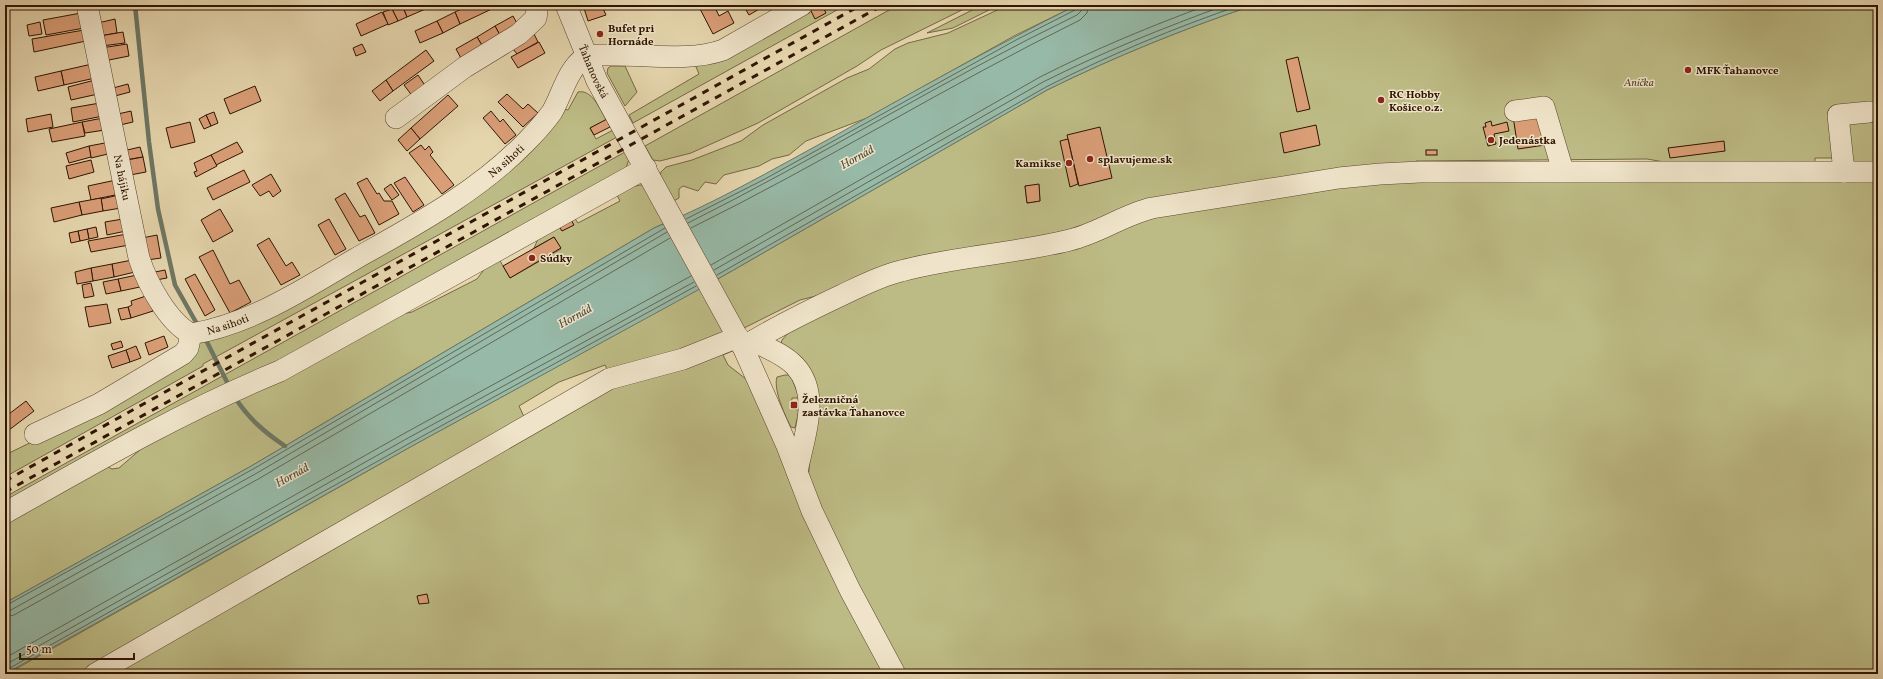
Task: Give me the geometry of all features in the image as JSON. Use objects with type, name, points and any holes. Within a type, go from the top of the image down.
[{"type":"street","name":"Na hájiku","points":[[87,5],[139,258],[152,289],[178,325],[192,334]]},
{"type":"street","points":[[396,118],[465,67],[519,34],[536,18],[537,12],[534,5]]},
{"type":"street","name":"Ťahanovská","points":[[566,5],[596,80],[741,337],[812,511],[831,551],[895,674]]},
{"type":"street","points":[[586,57],[617,55],[689,55],[714,53],[723,50],[802,5]]},
{"type":"street","name":"Na sihoti","points":[[192,334],[235,322],[289,298],[459,199],[517,152],[539,130],[552,111],[575,66],[586,57]]},
{"type":"street","points":[[1515,111],[1544,107],[1563,171]]},
{"type":"street","points":[[1844,172],[1838,115],[1869,112]]},
{"type":"street","points":[[5,514],[139,439],[230,393],[280,371],[646,168]]},
{"type":"street","points":[[95,674],[609,379],[683,360],[810,311],[888,275],[923,266],[1036,248],[1072,240],[1084,236],[1134,212],[1152,208],[1339,178],[1420,172],[1878,172]]},
{"type":"street","points":[[35,434],[99,404],[183,354],[188,348],[192,334]]},
{"type":"street","points":[[741,337],[778,353],[795,366],[803,376],[808,391],[809,409],[797,472]]},
{"type":"green space","points":[[815,5],[846,5],[633,123],[629,115],[699,74],[694,62],[789,21]]},
{"type":"green space","points":[[898,5],[972,5],[881,50],[857,66],[758,123],[691,153],[660,161],[653,160],[645,146]]},
{"type":"green space","points":[[982,5],[999,5],[953,28],[927,33]]},
{"type":"green space","points":[[1008,5],[1077,5],[1014,36],[867,118],[806,141],[789,155],[772,159],[759,166],[724,175],[716,184],[705,182],[698,191],[683,186],[679,189],[679,198],[672,202],[660,176],[661,172],[666,167],[692,160],[741,141],[763,125],[847,78],[869,69],[895,49],[908,43],[948,33]]},
{"type":"green space","name":"Anička","points":[[1254,5],[1878,5],[1878,164],[1853,164],[1834,106],[1834,158],[1815,158],[1815,165],[1682,165],[1647,159],[1416,161],[1417,165],[1080,230],[800,300],[744,328],[716,280],[1047,90],[1123,55],[1227,14]],"holes":[[[1039,185],[1040,201],[1027,203],[1025,186]]]},
{"type":"green space","points":[[611,66],[625,66],[637,92],[625,106],[607,73],[608,68]]},
{"type":"green space","points":[[578,92],[587,94],[595,101],[606,120],[590,128],[596,139],[613,130],[617,137],[203,364],[203,366],[5,477],[5,455],[79,419],[196,342],[363,263],[564,109],[568,110]]},
{"type":"green space","points":[[625,152],[629,159],[625,171],[5,510],[5,497]]},
{"type":"green space","points":[[1878,179],[1878,674],[905,674],[872,614],[808,480],[817,387],[815,380],[803,364],[780,347],[782,340],[795,325],[881,285],[1136,220],[1389,180]]},
{"type":"green space","points":[[645,185],[667,222],[654,228],[253,465],[5,603],[5,518],[106,466],[112,469],[119,468],[148,443],[397,315],[412,312],[477,279],[486,267],[499,259],[510,278],[561,249],[554,237],[534,248],[538,239],[572,214],[578,223],[620,201],[615,191]]},
{"type":"green space","points":[[702,287],[727,333],[610,376],[605,365],[559,382],[519,406],[525,419],[85,674],[7,674],[412,446]]},
{"type":"green space","points":[[737,349],[723,355],[728,365],[751,383],[887,674],[105,674],[594,392]]},
{"type":"green space","points":[[791,375],[799,398],[792,398],[791,409],[799,410],[795,428],[791,427],[778,395],[776,382],[777,377]]},
{"type":"water","name":"Hornád","points":[[1077,5],[1254,5],[1149,44],[1047,90],[709,284],[412,446],[5,674],[5,603],[253,465],[654,228],[743,186],[921,87]]},
{"type":"building","points":[[402,5],[429,5],[430,7],[407,17]]},
{"type":"building","points":[[402,5],[407,17],[398,21],[392,9]]},
{"type":"building","points":[[470,5],[495,5],[496,7],[460,24],[455,12]]},
{"type":"building","points":[[583,5],[604,5],[602,6],[606,15],[588,21]]},
{"type":"building","points":[[698,5],[714,5],[719,16],[728,11],[734,23],[713,34]]},
{"type":"building","points":[[743,5],[759,5],[761,8],[749,15]]},
{"type":"building","points":[[818,5],[822,5],[826,13],[815,19],[810,9]]},
{"type":"building","points":[[392,9],[398,21],[388,25],[383,12]]},
{"type":"building","points":[[382,12],[388,24],[361,36],[356,24]]},
{"type":"building","points":[[455,12],[460,24],[443,33],[437,21]]},
{"type":"building","points":[[81,13],[84,28],[46,35],[43,20]]},
{"type":"building","points":[[513,16],[519,27],[501,37],[495,26]]},
{"type":"building","points":[[115,19],[117,33],[100,36],[98,23]]},
{"type":"building","points":[[437,21],[443,33],[420,43],[415,31]]},
{"type":"building","points":[[40,22],[42,34],[29,36],[27,25]]},
{"type":"building","points":[[495,26],[501,37],[483,47],[477,37]]},
{"type":"building","points":[[84,30],[86,41],[34,52],[32,39]]},
{"type":"building","points":[[123,32],[125,43],[102,46],[100,36]]},
{"type":"building","points":[[533,32],[538,42],[517,54],[513,49]]},
{"type":"building","points":[[477,37],[483,47],[462,60],[456,49]]},
{"type":"building","points":[[539,42],[545,53],[518,68],[511,57]]},
{"type":"building","points":[[127,44],[129,56],[104,61],[101,48]]},
{"type":"building","points":[[362,44],[366,52],[356,56],[353,48]]},
{"type":"building","points":[[426,50],[434,61],[393,91],[386,80]]},
{"type":"building","points":[[1298,57],[1310,109],[1297,112],[1286,60]]},
{"type":"building","points":[[92,64],[95,78],[64,85],[61,71]]},
{"type":"building","points":[[61,71],[64,85],[38,91],[35,77]]},
{"type":"building","points":[[418,75],[426,87],[413,97],[404,85]]},
{"type":"building","points":[[95,80],[98,94],[71,100],[68,87]]},
{"type":"building","points":[[386,80],[393,91],[380,101],[372,91]]},
{"type":"building","points":[[128,84],[130,92],[115,96],[113,88]]},
{"type":"building","points":[[255,86],[261,101],[230,114],[224,99]]},
{"type":"building","points":[[507,94],[523,109],[528,104],[538,113],[523,127],[498,102]]},
{"type":"building","points":[[448,95],[458,106],[420,139],[411,128]]},
{"type":"building","points":[[100,103],[103,116],[73,122],[71,108]]},
{"type":"building","points":[[131,111],[133,122],[120,125],[118,114]]},
{"type":"building","points":[[491,111],[500,122],[503,119],[516,135],[505,144],[483,118]]},
{"type":"building","points":[[214,112],[218,123],[211,126],[206,115]]},
{"type":"building","points":[[1540,112],[1545,145],[1518,149],[1513,116]]},
{"type":"building","points":[[51,114],[53,127],[28,132],[26,119]]},
{"type":"building","points":[[206,115],[211,126],[204,129],[199,119]]},
{"type":"building","points":[[103,118],[105,130],[85,133],[82,122]]},
{"type":"building","points":[[607,119],[610,127],[594,135],[590,128]]},
{"type":"building","points":[[1491,121],[1492,126],[1507,122],[1509,131],[1494,134],[1496,144],[1488,146],[1483,127],[1486,127],[1485,123]]},
{"type":"building","points":[[82,122],[85,136],[52,142],[49,129]]},
{"type":"building","points":[[190,122],[195,142],[171,148],[166,128]]},
{"type":"building","points":[[1316,125],[1320,145],[1284,153],[1280,133]]},
{"type":"building","name":"splavujeme.sk","points":[[1100,127],[1112,178],[1079,186],[1067,135]]},
{"type":"building","points":[[411,128],[420,139],[407,151],[398,140]]},
{"type":"building","name":"Kamikse","points":[[1068,139],[1078,184],[1070,187],[1060,141]]},
{"type":"building","points":[[1724,141],[1725,151],[1670,158],[1668,148]]},
{"type":"building","points":[[110,142],[112,153],[91,158],[89,146]]},
{"type":"building","points":[[237,142],[243,152],[216,165],[211,155]]},
{"type":"building","points":[[421,145],[425,150],[429,146],[433,152],[430,155],[454,185],[442,194],[409,153]]},
{"type":"building","points":[[89,146],[91,157],[69,163],[66,153]]},
{"type":"building","points":[[140,147],[143,157],[125,160],[123,151]]},
{"type":"building","points":[[1426,150],[1437,150],[1437,155],[1426,155]]},
{"type":"building","points":[[211,155],[217,166],[196,177],[194,172],[197,171],[194,163]]},
{"type":"building","points":[[143,157],[146,172],[130,175],[127,160]]},
{"type":"building","points":[[91,160],[94,172],[69,179],[66,166]]},
{"type":"building","points":[[244,170],[250,182],[213,200],[207,188]]},
{"type":"building","points":[[271,174],[281,191],[273,197],[269,191],[260,196],[252,185]]},
{"type":"building","points":[[405,177],[424,205],[413,212],[394,183]]},
{"type":"building","points":[[367,178],[377,194],[379,193],[384,201],[392,201],[399,214],[379,225],[357,183]]},
{"type":"building","points":[[116,180],[120,194],[91,200],[88,186]]},
{"type":"building","points":[[391,184],[399,195],[392,200],[384,189]]},
{"type":"building","points":[[1039,184],[1040,201],[1027,203],[1025,186]]},
{"type":"building","points":[[345,193],[360,217],[365,215],[375,233],[359,241],[335,199]]},
{"type":"building","points":[[119,195],[121,208],[103,211],[101,199]]},
{"type":"building","points":[[101,198],[103,211],[82,215],[79,202]]},
{"type":"building","points":[[79,202],[82,215],[54,222],[51,208]]},
{"type":"building","points":[[220,209],[233,231],[213,242],[201,220]]},
{"type":"building","points":[[570,218],[574,225],[562,231],[558,225]]},
{"type":"building","points":[[123,219],[126,231],[107,235],[105,222]]},
{"type":"building","points":[[329,219],[346,249],[335,255],[318,225]]},
{"type":"building","points":[[96,227],[98,237],[89,239],[87,229]]},
{"type":"building","points":[[87,229],[89,239],[80,241],[78,231]]},
{"type":"building","points":[[78,231],[80,241],[71,243],[69,233]]},
{"type":"building","points":[[127,234],[129,245],[91,252],[88,241]]},
{"type":"building","points":[[157,235],[161,258],[147,260],[142,238]]},
{"type":"building","points":[[554,237],[561,248],[510,278],[503,266]]},
{"type":"building","points":[[269,238],[286,266],[292,262],[300,275],[281,285],[257,245]]},
{"type":"building","points":[[213,250],[230,284],[239,280],[251,302],[230,313],[199,257]]},
{"type":"building","points":[[132,260],[135,272],[114,277],[112,264]]},
{"type":"building","points":[[112,264],[114,277],[93,281],[91,268]]},
{"type":"building","points":[[91,268],[93,281],[77,284],[75,272]]},
{"type":"building","points":[[165,270],[167,278],[156,280],[155,272]]},
{"type":"building","points":[[195,274],[215,310],[205,316],[185,279]]},
{"type":"building","points":[[137,275],[140,287],[121,291],[118,279]]},
{"type":"building","points":[[118,279],[121,291],[106,294],[103,282]]},
{"type":"building","points":[[91,283],[94,296],[84,298],[82,285]]},
{"type":"building","points":[[149,295],[153,311],[131,318],[128,307],[132,305],[131,301]]},
{"type":"building","points":[[107,304],[111,323],[89,327],[85,307]]},
{"type":"building","points":[[128,307],[131,318],[121,320],[118,309]]},
{"type":"building","points":[[164,336],[168,347],[149,355],[145,343]]},
{"type":"building","points":[[121,341],[123,347],[113,350],[111,344]]},
{"type":"building","points":[[136,346],[141,358],[130,362],[126,350]]},
{"type":"building","points":[[126,350],[130,362],[112,368],[108,356]]},
{"type":"building","points":[[26,401],[34,411],[9,430],[5,425],[5,417]]},
{"type":"building","points":[[427,594],[429,603],[419,604],[417,596]]},
{"type":"waterway","points":[[135,5],[149,142],[158,209],[175,285],[197,324]]},
{"type":"waterway","points":[[205,338],[230,388]]},
{"type":"waterway","points":[[234,396],[257,424],[285,446]]},
{"type":"railway","points":[[5,481],[861,5]]},
{"type":"railway","points":[[5,492],[883,5]]},
{"type":"place","name":"Bufet pri Hornáde","points":[[600,34]]},
{"type":"place","name":"MFK Ťahanovce","points":[[1688,70]]},
{"type":"place","name":"RC Hobby Košice o.z.","points":[[1381,100]]},
{"type":"place","name":"Jedenástka","points":[[1491,140]]},
{"type":"place","name":"splavujeme.sk","points":[[1090,159]]},
{"type":"place","name":"Kamikse","points":[[1069,163]]},
{"type":"place","name":"Súdky","points":[[532,258]]},
{"type":"place","name":"Železničná zastávka Ťahanovce","points":[[794,405]]}]
